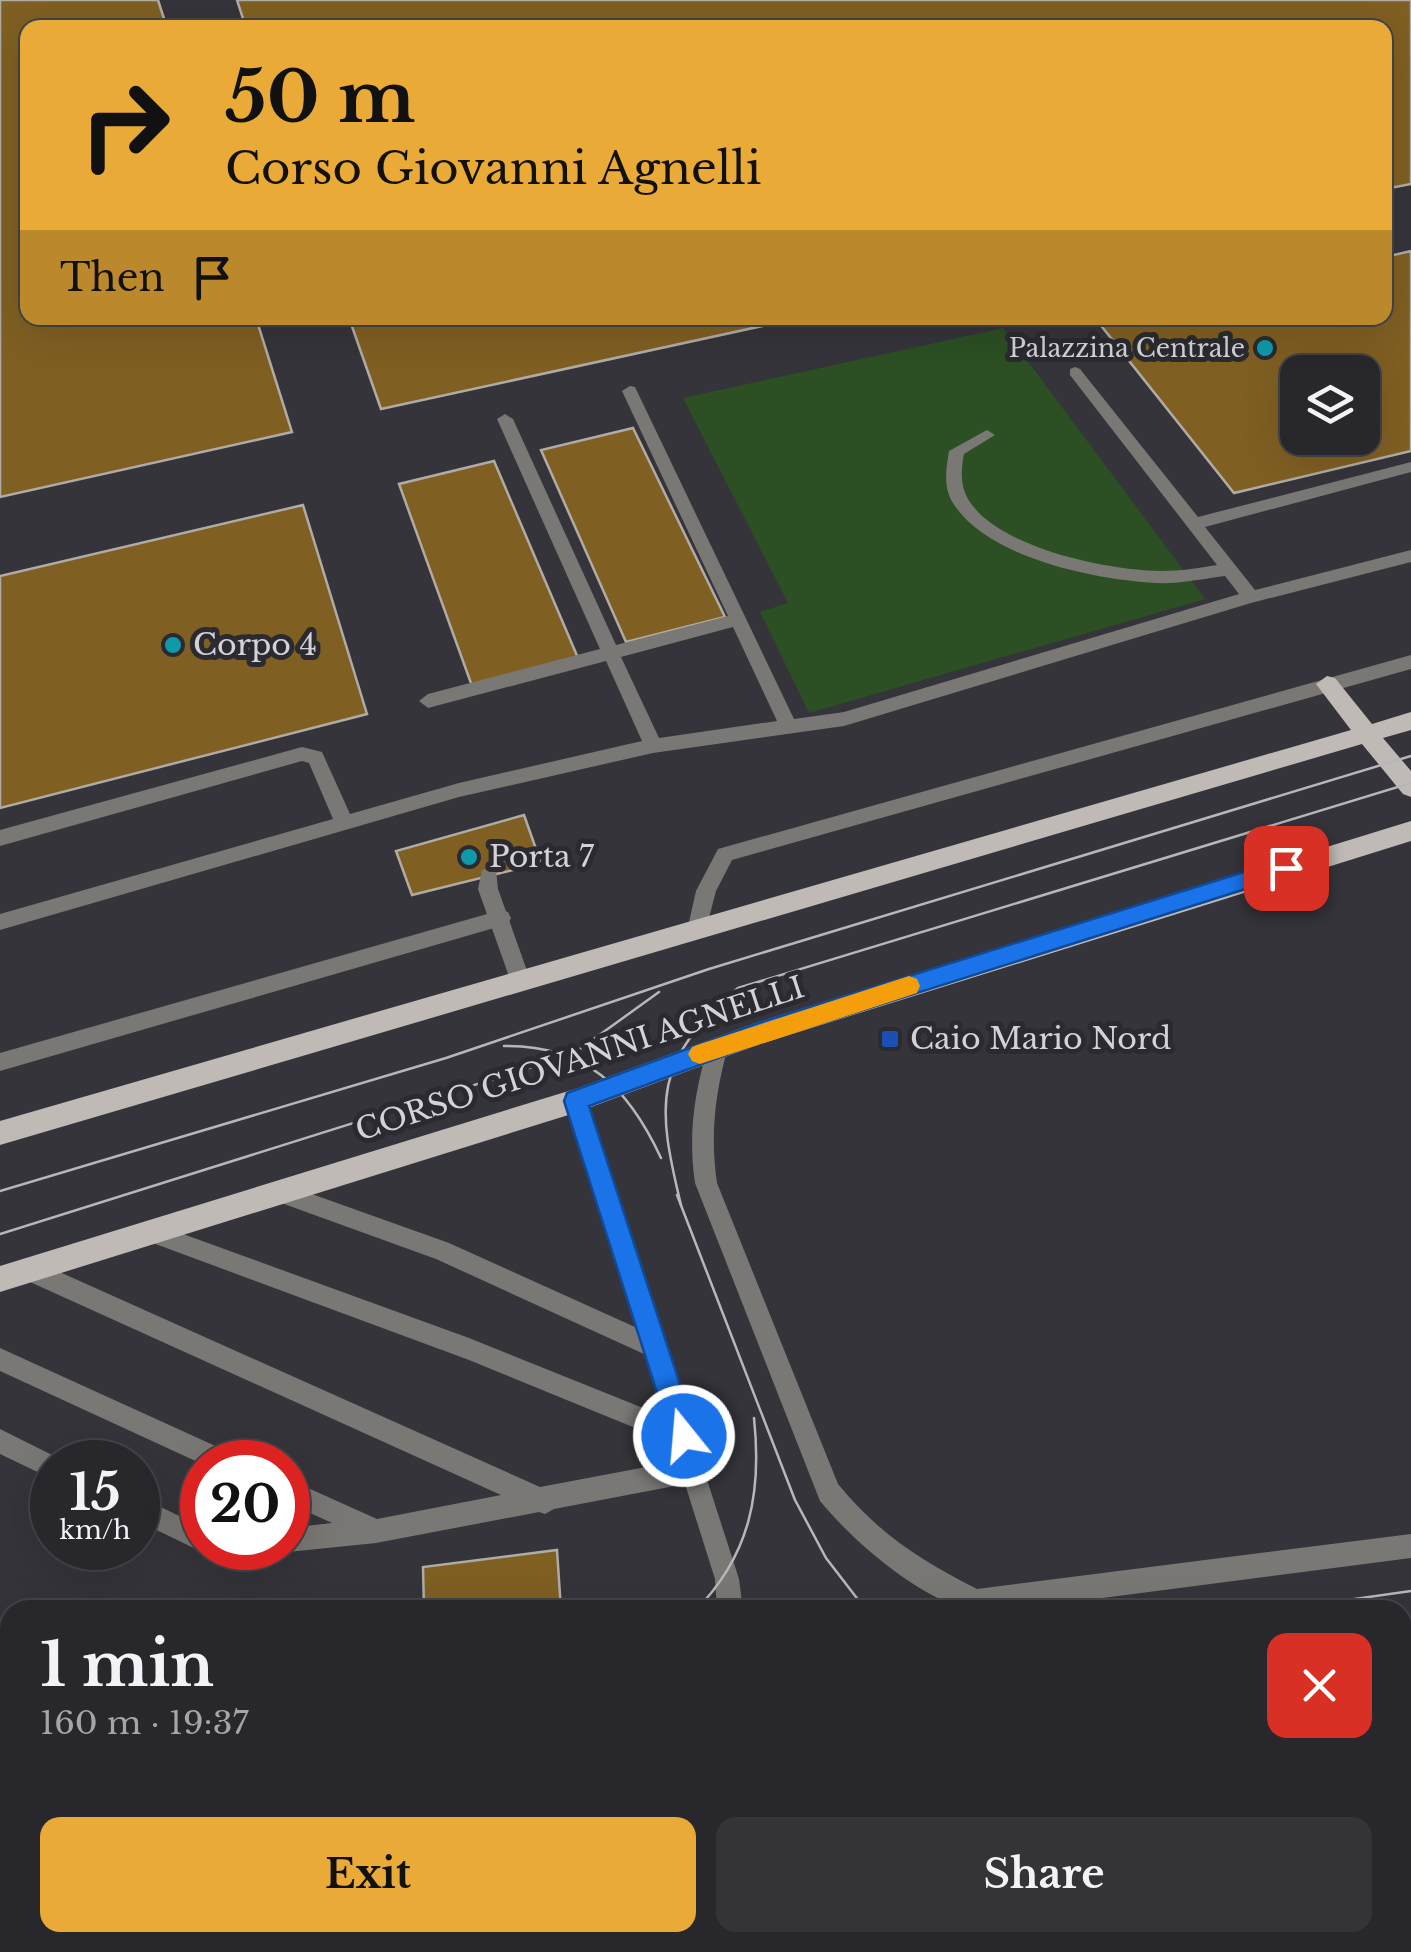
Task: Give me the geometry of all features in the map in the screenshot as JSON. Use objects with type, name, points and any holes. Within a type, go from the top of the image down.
[{"type":"main road","points":[[1327,684],[1411,788]]},
{"type":"main road","points":[[0,1134],[1411,721]]},
{"type":"main road","name":"CORSO GIOVANNI AGNELLI","points":[[13,1274],[576,1101],[718,1047],[1411,831]]},
{"type":"street","points":[[1075,372],[1251,597]]},
{"type":"street","points":[[630,391],[789,727]]},
{"type":"street","points":[[505,420],[653,746]]},
{"type":"street","points":[[987,435],[957,451],[952,477],[964,506],[994,536],[1065,562],[1156,578],[1229,569]]},
{"type":"street","points":[[1194,524],[1411,468]]},
{"type":"street","points":[[0,922],[459,790],[653,746],[844,719],[1251,597],[1411,556]]},
{"type":"street","points":[[428,702],[740,619]]},
{"type":"street","points":[[697,932],[706,890],[725,854],[1411,662]]},
{"type":"street","points":[[0,838],[302,754],[316,757],[344,824]]},
{"type":"street","points":[[489,876],[488,889],[521,982]]},
{"type":"street","points":[[0,1062],[501,918]]},
{"type":"street","points":[[718,1047],[702,1099],[706,1182],[829,1492],[850,1518],[908,1567],[972,1600]]},
{"type":"street","points":[[576,1101],[684,1436],[727,1578],[729,1600]]},
{"type":"street","points":[[281,1193],[441,1250],[656,1348]]},
{"type":"street","points":[[150,1232],[469,1349],[684,1436]]},
{"type":"street","points":[[13,1274],[546,1502]]},
{"type":"street","points":[[0,1359],[180,1441]]},
{"type":"street","points":[[0,1441],[30,1456]]},
{"type":"street","points":[[310,1538],[376,1531],[546,1502],[693,1470]]},
{"type":"street","points":[[310,1501],[376,1531]]},
{"type":"street","points":[[992,1600],[1411,1546]]},
{"type":"green space","points":[[1003,328],[1205,599],[809,713],[760,612],[788,603],[683,398]]},
{"type":"building","points":[[0,0],[158,0],[164,20],[20,20],[20,325],[258,325],[292,432],[0,497]]},
{"type":"building","points":[[237,0],[1411,0],[1411,184],[1392,188],[1392,20],[243,20]]},
{"type":"building","name":"Palazzina Centrale","points":[[1411,251],[1411,451],[1234,493],[1101,325],[1392,325],[1392,255]]},
{"type":"building","points":[[351,325],[767,325],[381,409]]},
{"type":"building","points":[[633,428],[725,617],[626,642],[541,450]]},
{"type":"building","points":[[494,461],[578,658],[472,686],[399,484]]},
{"type":"building","name":"Corpo 4","points":[[303,505],[367,714],[0,808],[0,576]]},
{"type":"building","name":"Porta 7","points":[[524,815],[541,863],[412,895],[396,851]]},
{"type":"building","points":[[557,1550],[560,1600],[424,1600],[423,1567]]},
{"type":"tram line","points":[[0,1191],[446,1058],[709,969],[1411,756]]},
{"type":"tram line","points":[[681,1205],[667,1138],[668,1085],[690,1038],[738,988],[1411,783]]},
{"type":"tram line","points":[[566,1056],[659,992]]},
{"type":"tram line","points":[[504,1046],[566,1056]]},
{"type":"tram line","points":[[0,1234],[566,1056]]},
{"type":"tram line","points":[[566,1056],[601,1075],[618,1091],[634,1110],[661,1158]]},
{"type":"tram line","points":[[677,1195],[795,1500],[826,1558],[858,1600]]},
{"type":"tram line","points":[[705,1600],[729,1567],[748,1522],[756,1472],[754,1418]]},
{"type":"tram line","points":[[1348,1600],[1411,1591]]},
{"type":"slow traffic","points":[[700,1054],[909,986]]},
{"type":"place","name":"Palazzina Centrale","points":[[1265,348]]},
{"type":"place","name":"Corpo 4","points":[[173,645]]},
{"type":"place","name":"Porta 7","points":[[469,857]]},
{"type":"place","name":"Caio Mario Nord","points":[[890,1039]]},
{"type":"route","points":[[684,1436],[576,1101],[758,1033],[1286,868]]}]
